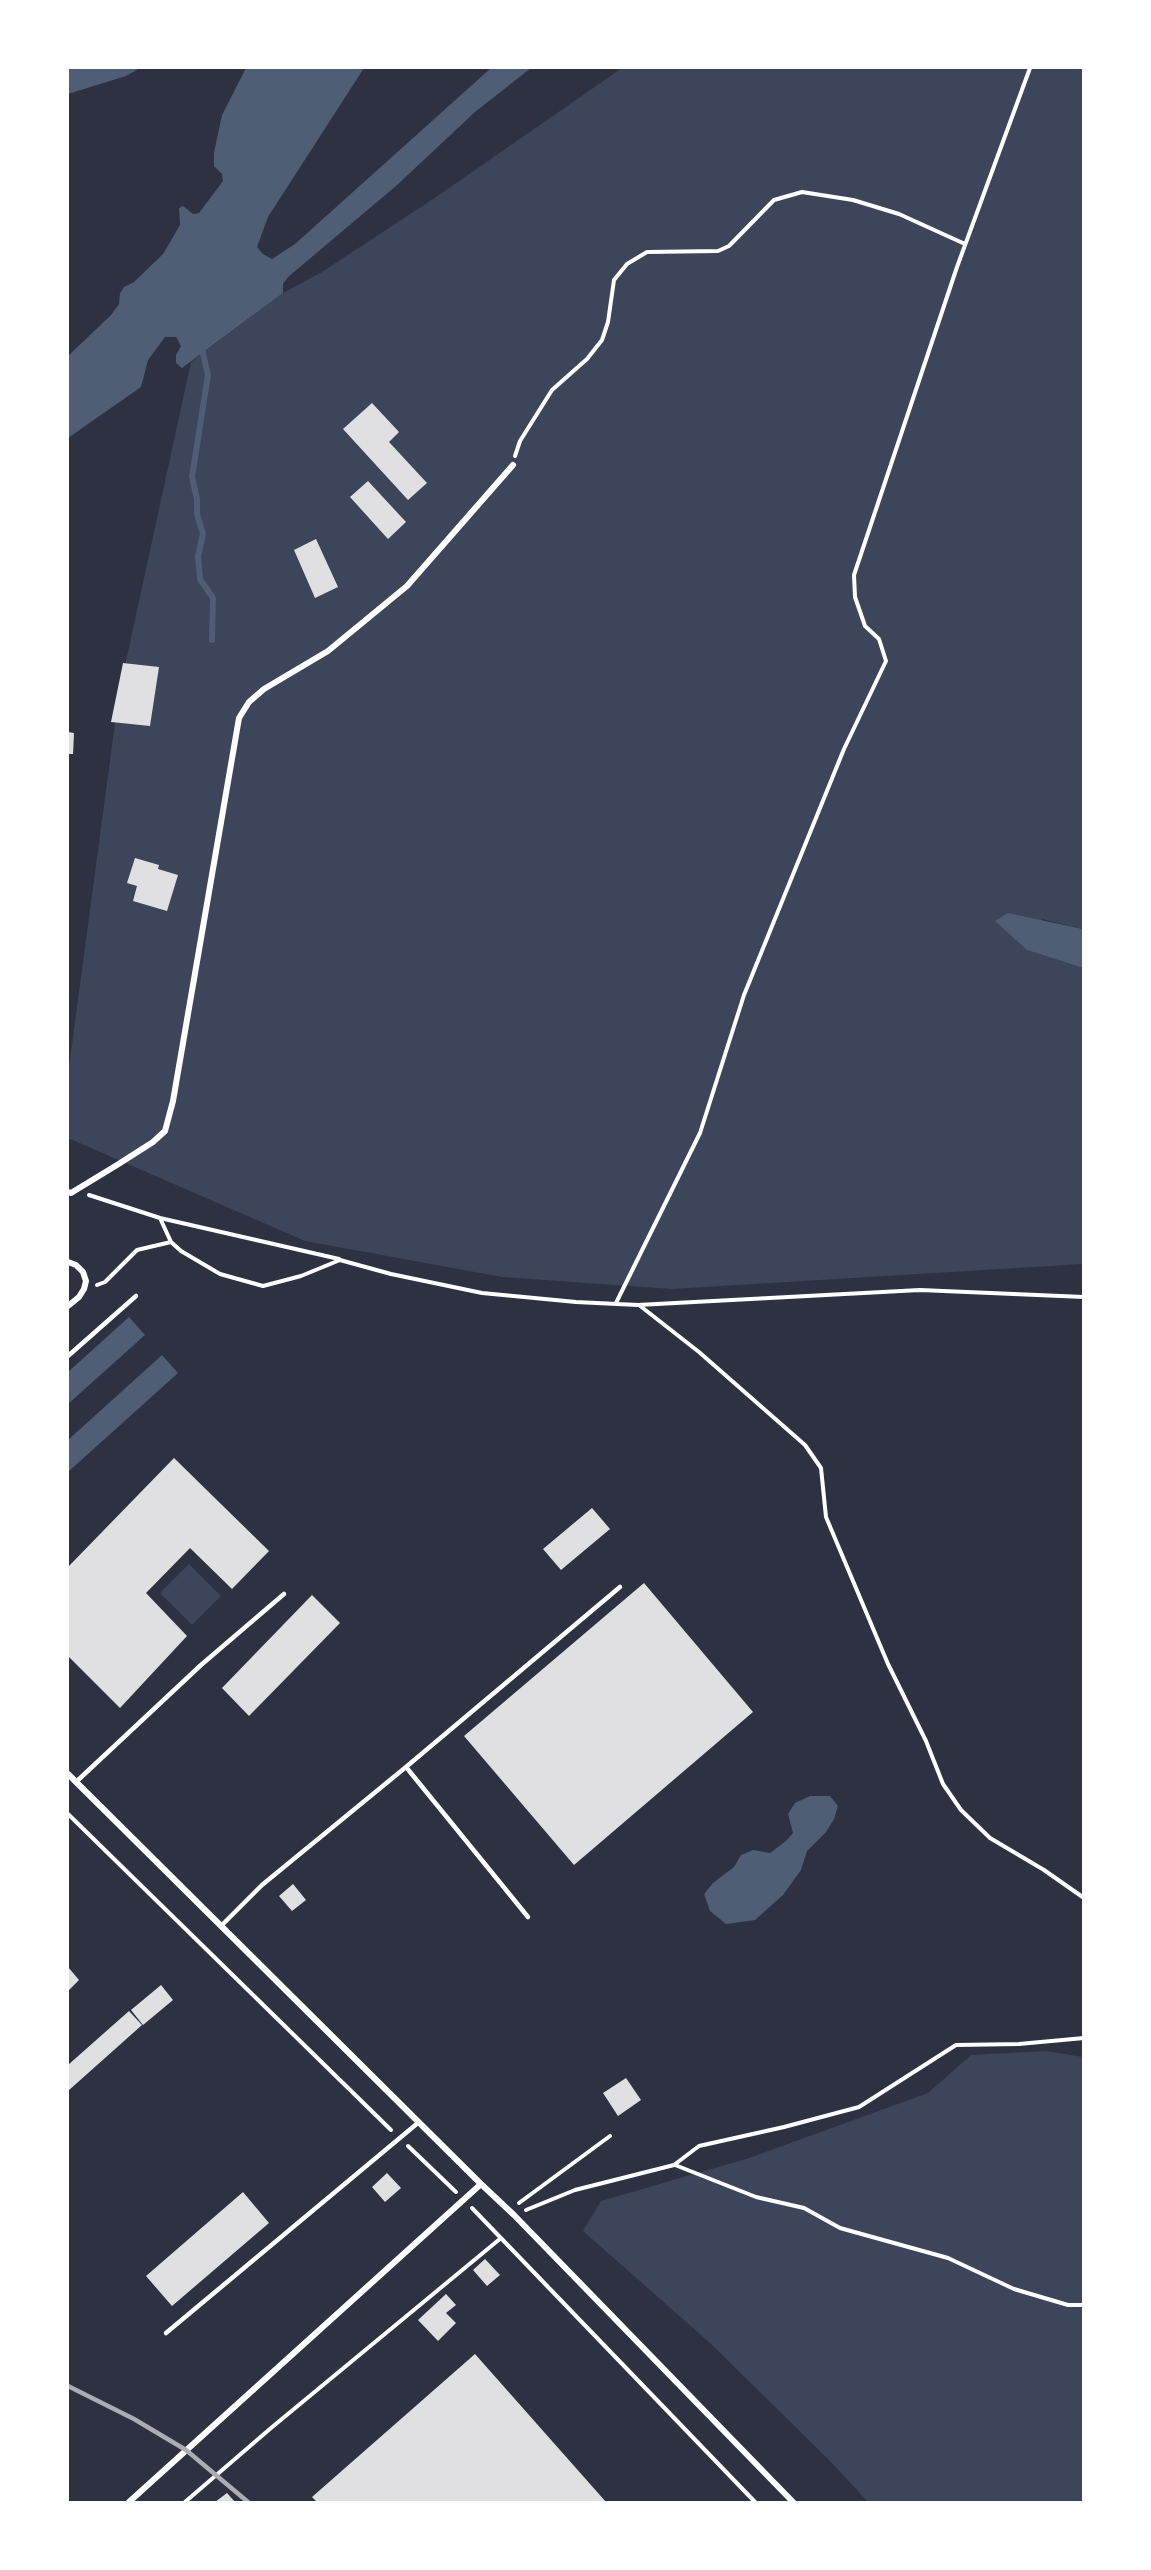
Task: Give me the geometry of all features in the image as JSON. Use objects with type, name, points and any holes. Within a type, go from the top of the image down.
[{"type":"street","points":[[69,1193],[153,1142],[165,1131],[173,1101],[239,718],[249,702],[264,689],[328,651],[407,586],[513,465]]},
{"type":"street","points":[[68,1262],[76,1265],[83,1272],[86,1281],[84,1289],[68,1306]]},
{"type":"street","points":[[68,1774],[512,2213],[793,2502]]},
{"type":"street","points":[[129,2502],[481,2184]]},
{"type":"lane","points":[[68,1356],[136,1296]]},
{"type":"lane","points":[[222,1925],[262,1885],[620,1587]]},
{"type":"lane","points":[[76,1782],[201,1665],[284,1594]]},
{"type":"lane","points":[[405,1767],[528,1917]]},
{"type":"lane","points":[[166,2333],[419,2122]]},
{"type":"path","points":[[616,1304],[700,1133],[744,995],[844,749],[886,662],[879,639],[865,626],[855,597],[854,575],[966,244],[1030,68]]},
{"type":"path","points":[[513,465],[520,441],[552,390],[587,359],[602,340],[608,321],[614,280],[627,264],[647,252],[718,251],[729,246],[774,200],[802,192],[854,200],[898,214],[966,244]]},
{"type":"path","points":[[69,1193],[88,1195],[160,1218],[391,1274],[482,1293],[638,1305],[920,1290],[1083,1297]]},
{"type":"path","points":[[160,1218],[171,1242],[220,1274],[263,1286],[301,1276],[340,1260]]},
{"type":"path","points":[[84,1289],[105,1282],[137,1250],[171,1242]]},
{"type":"path","points":[[638,1305],[699,1352],[805,1445],[821,1468],[826,1517],[888,1664],[926,1742],[943,1784],[961,1810],[990,1838],[1044,1870],[1083,1898]]},
{"type":"path","points":[[68,1814],[464,2199],[755,2502]]},
{"type":"path","points":[[512,2213],[575,2190],[674,2165],[699,2146],[859,2107],[956,2045],[1019,2044],[1083,2038]]},
{"type":"path","points":[[512,2213],[610,2136]]},
{"type":"path","points":[[674,2165],[756,2197],[804,2208],[840,2228],[948,2258],[1014,2289],[1068,2305],[1083,2305]]},
{"type":"path","points":[[186,2502],[271,2428],[501,2238]]},
{"type":"shaded area","points":[[68,68],[140,68],[126,76],[68,94]]},
{"type":"shaded area","points":[[246,68],[364,68],[268,217],[257,247],[272,259],[295,244],[491,68],[531,68],[475,112],[396,186],[288,277],[283,284],[283,293],[182,368],[176,363],[176,355],[181,346],[176,337],[165,337],[148,360],[141,387],[68,438],[68,356],[111,315],[119,304],[120,293],[124,287],[134,282],[163,254],[180,225],[179,208],[183,206],[193,214],[199,213],[223,181],[222,174],[214,166],[214,152],[222,115]]},
{"type":"shaded area","points":[[622,68],[1083,68],[1083,929],[1042,919],[1027,950],[1083,968],[1083,1264],[672,1289],[502,1277],[305,1241],[68,1138],[68,1074],[119,693],[191,362],[283,293],[322,272],[436,197]]},
{"type":"shaded area","points":[[1008,913],[1083,929],[1083,968],[1027,950],[995,921]]},
{"type":"shaded area","points":[[129,1317],[145,1335],[68,1404],[68,1372]]},
{"type":"shaded area","points":[[162,1355],[178,1373],[68,1472],[68,1440]]},
{"type":"shaded area","points":[[189,1564],[221,1596],[192,1625],[160,1593]]},
{"type":"shaded area","points":[[810,1796],[830,1796],[838,1806],[834,1819],[826,1832],[807,1851],[801,1870],[783,1895],[755,1920],[726,1924],[710,1911],[704,1894],[713,1883],[734,1867],[741,1855],[753,1850],[770,1853],[786,1841],[793,1833],[788,1814],[795,1803]]},
{"type":"shaded area","points":[[1046,2051],[1083,2057],[1083,2502],[868,2502],[829,2460],[710,2343],[583,2231],[601,2201],[749,2158],[928,2093],[971,2055]]},
{"type":"building","points":[[372,403],[399,432],[389,442],[427,483],[408,500],[343,429]]},
{"type":"building","points":[[368,481],[406,522],[388,539],[350,497]]},
{"type":"building","points":[[316,539],[338,587],[315,598],[294,550]]},
{"type":"building","points":[[123,663],[159,667],[150,726],[111,722]]},
{"type":"building","points":[[68,732],[74,733],[73,754],[68,754]]},
{"type":"building","points":[[135,858],[159,865],[158,869],[178,875],[167,911],[133,901],[137,886],[127,883]]},
{"type":"building","points":[[174,1458],[269,1551],[232,1589],[190,1548],[146,1593],[187,1636],[120,1708],[68,1656],[68,1567]]},
{"type":"building","points":[[592,1508],[610,1529],[561,1570],[543,1549]]},
{"type":"building","points":[[644,1583],[753,1712],[574,1865],[464,1736]]},
{"type":"building","points":[[312,1595],[340,1623],[249,1716],[222,1688]]},
{"type":"building","points":[[293,1884],[306,1900],[292,1911],[279,1896]]},
{"type":"building","points":[[68,1967],[79,1980],[68,1991]]},
{"type":"building","points":[[161,1985],[173,2000],[143,2025],[131,2010]]},
{"type":"building","points":[[129,2011],[142,2025],[68,2091],[68,2065]]},
{"type":"building","points":[[626,2078],[641,2100],[618,2116],[603,2093]]},
{"type":"building","points":[[387,2173],[401,2188],[385,2202],[372,2187]]},
{"type":"building","points":[[243,2192],[269,2223],[172,2306],[146,2276]]},
{"type":"building","points":[[485,2259],[500,2275],[487,2286],[473,2270]]},
{"type":"building","points":[[446,2294],[456,2305],[446,2313],[456,2323],[438,2341],[418,2320]]},
{"type":"building","points":[[475,2354],[606,2502],[317,2502],[312,2497]]},
{"type":"building","points":[[227,2493],[235,2502],[215,2502]]},
{"type":"waterway","points":[[201,345],[208,375],[192,477],[197,499],[197,514],[203,534],[198,556],[200,579],[213,598],[212,640]]},
{"type":"railway","points":[[68,2386],[134,2419],[186,2450],[248,2502]]}]
